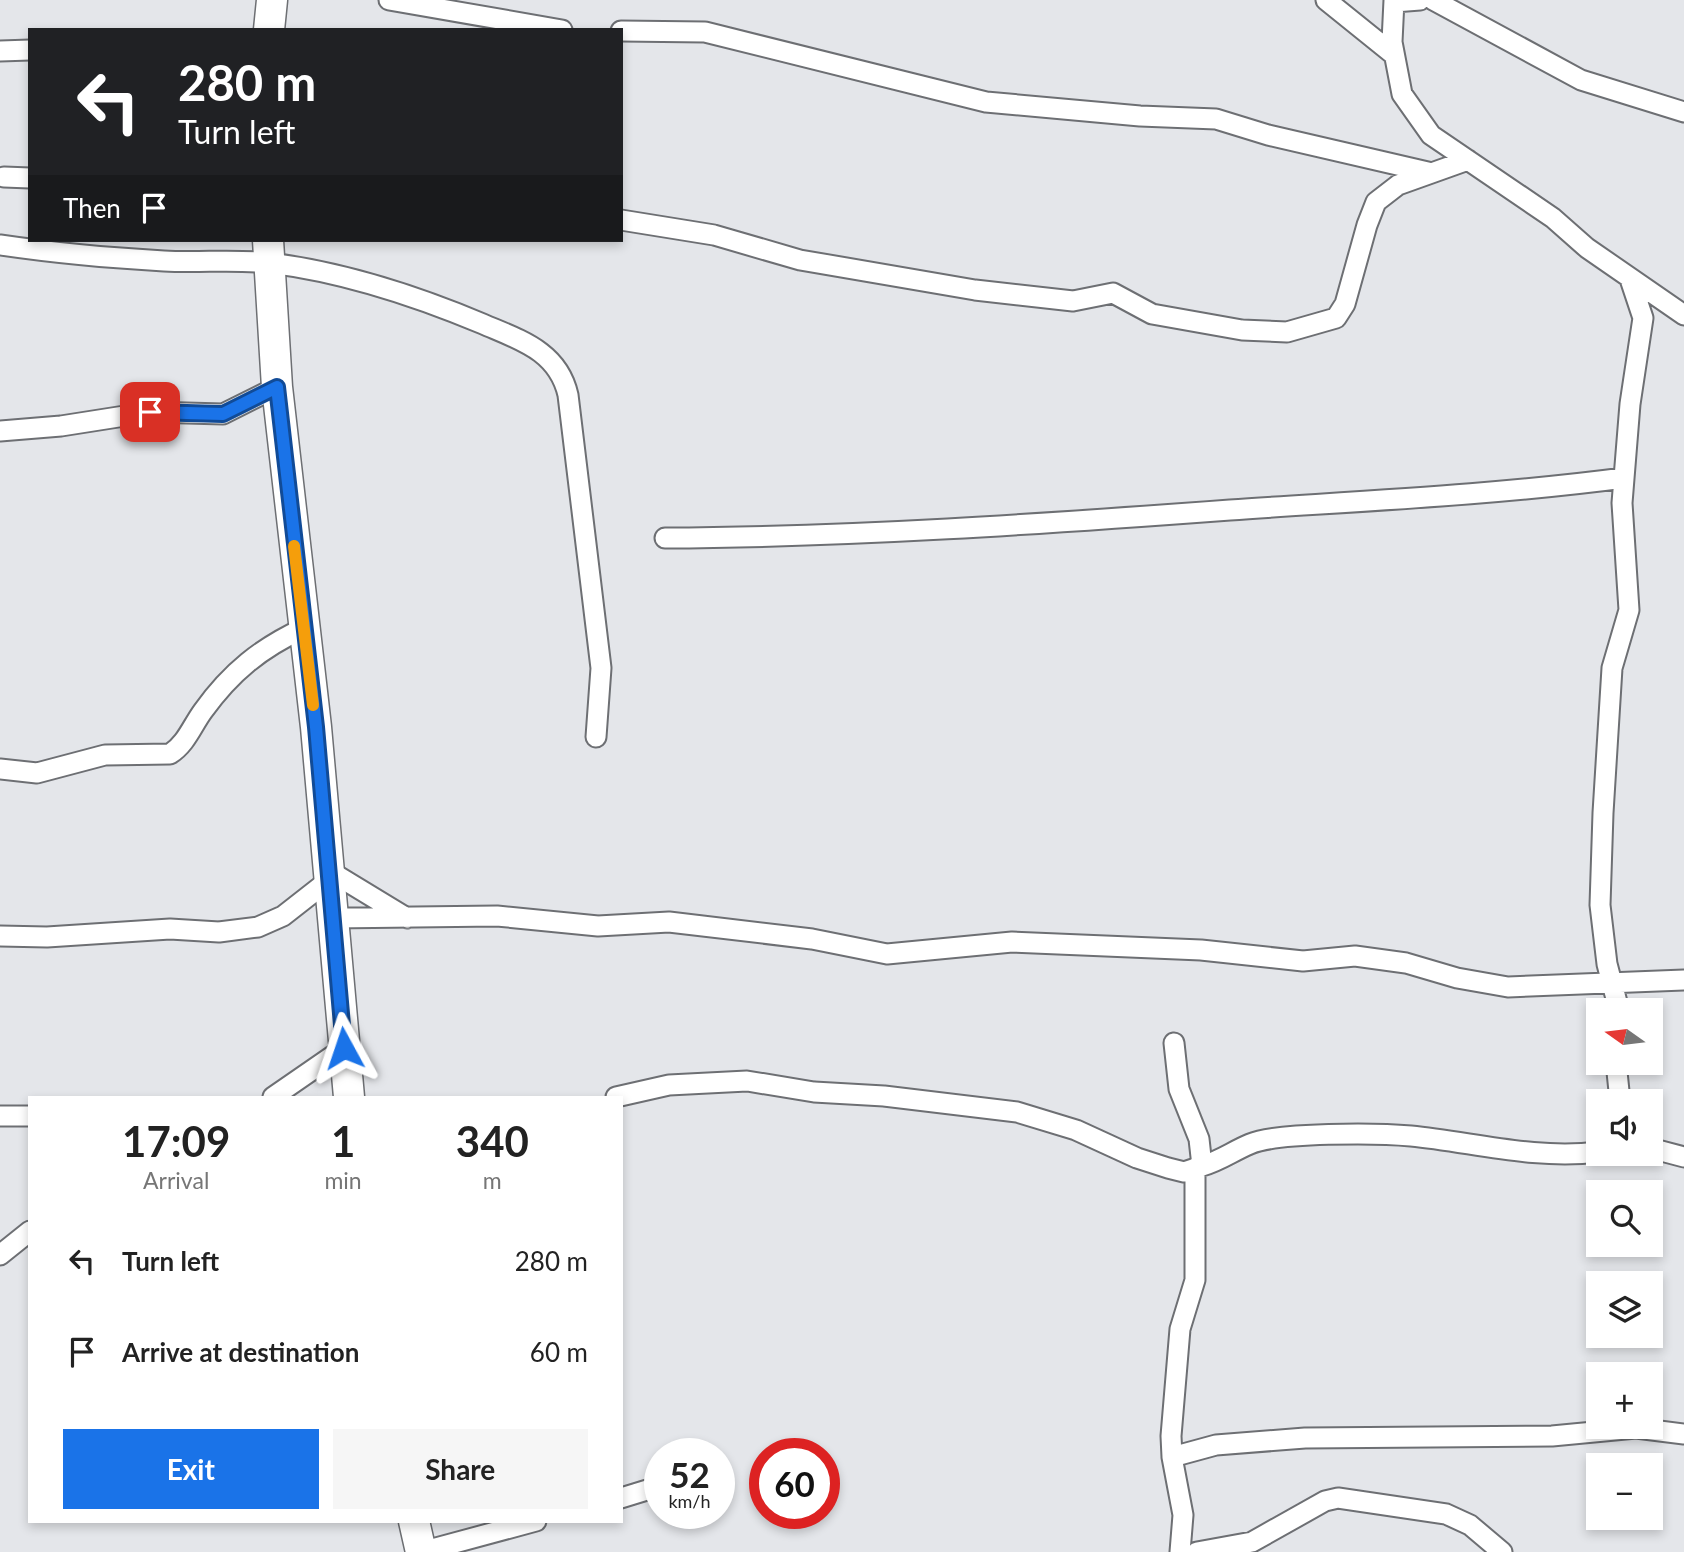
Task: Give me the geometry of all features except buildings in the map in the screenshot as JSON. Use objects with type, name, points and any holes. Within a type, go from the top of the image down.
[{"type":"main road","points":[[269,28],[272,0]]},
{"type":"main road","points":[[268,251],[277,387],[304,628],[349,1096]]},
{"type":"main road","points":[[414,1523],[421,1552]]},
{"type":"street","points":[[389,0],[550,28]]},
{"type":"street","points":[[1326,0],[1393,54]]},
{"type":"street","points":[[1420,0],[1394,1],[1391,19],[1393,54],[1402,94],[1431,135],[1553,218],[1587,248],[1684,315]]},
{"type":"street","points":[[1433,0],[1581,80],[1684,111]]},
{"type":"street","points":[[623,31],[705,32],[986,102],[1140,116],[1216,119],[1268,135],[1432,173]]},
{"type":"street","points":[[0,51],[28,50]]},
{"type":"street","points":[[623,220],[714,235],[800,260],[975,290],[1073,301],[1113,293],[1152,314],[1178,321],[1272,334],[1336,318],[1345,304],[1376,202],[1398,185],[1468,160]]},
{"type":"street","points":[[4,177],[28,178]]},
{"type":"street","points":[[0,244],[41,251],[165,261],[268,251],[411,296],[530,344],[556,366],[568,395],[601,668],[596,737]]},
{"type":"street","points":[[1615,998],[1600,905],[1602,813],[1612,668],[1629,610],[1623,557],[1625,478],[1630,404],[1643,318],[1630,279]]},
{"type":"street","points":[[0,431],[61,426],[150,412],[223,414],[277,387]]},
{"type":"street","points":[[665,538],[893,532],[1387,500],[1625,478]]},
{"type":"street","points":[[0,769],[37,773],[105,755],[170,754],[187,738],[219,689],[244,662],[278,640],[304,628]]},
{"type":"street","points":[[0,936],[47,937],[170,929],[219,932],[258,927],[283,916],[329,875],[408,919]]},
{"type":"street","points":[[332,918],[525,916],[598,926],[669,922],[812,939],[887,954],[1012,942],[1201,950],[1303,961],[1354,956],[1406,962],[1457,978],[1508,987],[1684,980]]},
{"type":"street","points":[[1174,1043],[1179,1089],[1199,1139],[1195,1280],[1180,1329],[1172,1457],[1183,1515],[1180,1552]]},
{"type":"street","points":[[274,1096],[344,1048]]},
{"type":"street","points":[[619,1096],[669,1085],[747,1081],[814,1092],[1017,1112],[1076,1130],[1137,1158],[1184,1172],[1262,1141],[1380,1134],[1562,1154],[1586,1153]]},
{"type":"street","points":[[0,1116],[28,1116]]},
{"type":"street","points":[[1663,1151],[1684,1157]]},
{"type":"street","points":[[0,1255],[28,1233]]},
{"type":"street","points":[[1172,1457],[1216,1446],[1305,1438],[1542,1437],[1636,1428],[1684,1434]]},
{"type":"street","points":[[623,1497],[644,1491]]},
{"type":"street","points":[[1197,1552],[1252,1542],[1325,1501],[1338,1498],[1446,1514],[1470,1525],[1502,1552]]},
{"type":"street","points":[[421,1552],[529,1523]]},
{"type":"slow traffic","points":[[294,546],[313,705]]},
{"type":"route","points":[[150,412],[223,414],[254,396],[277,387],[316,727],[344,1048]]}]
